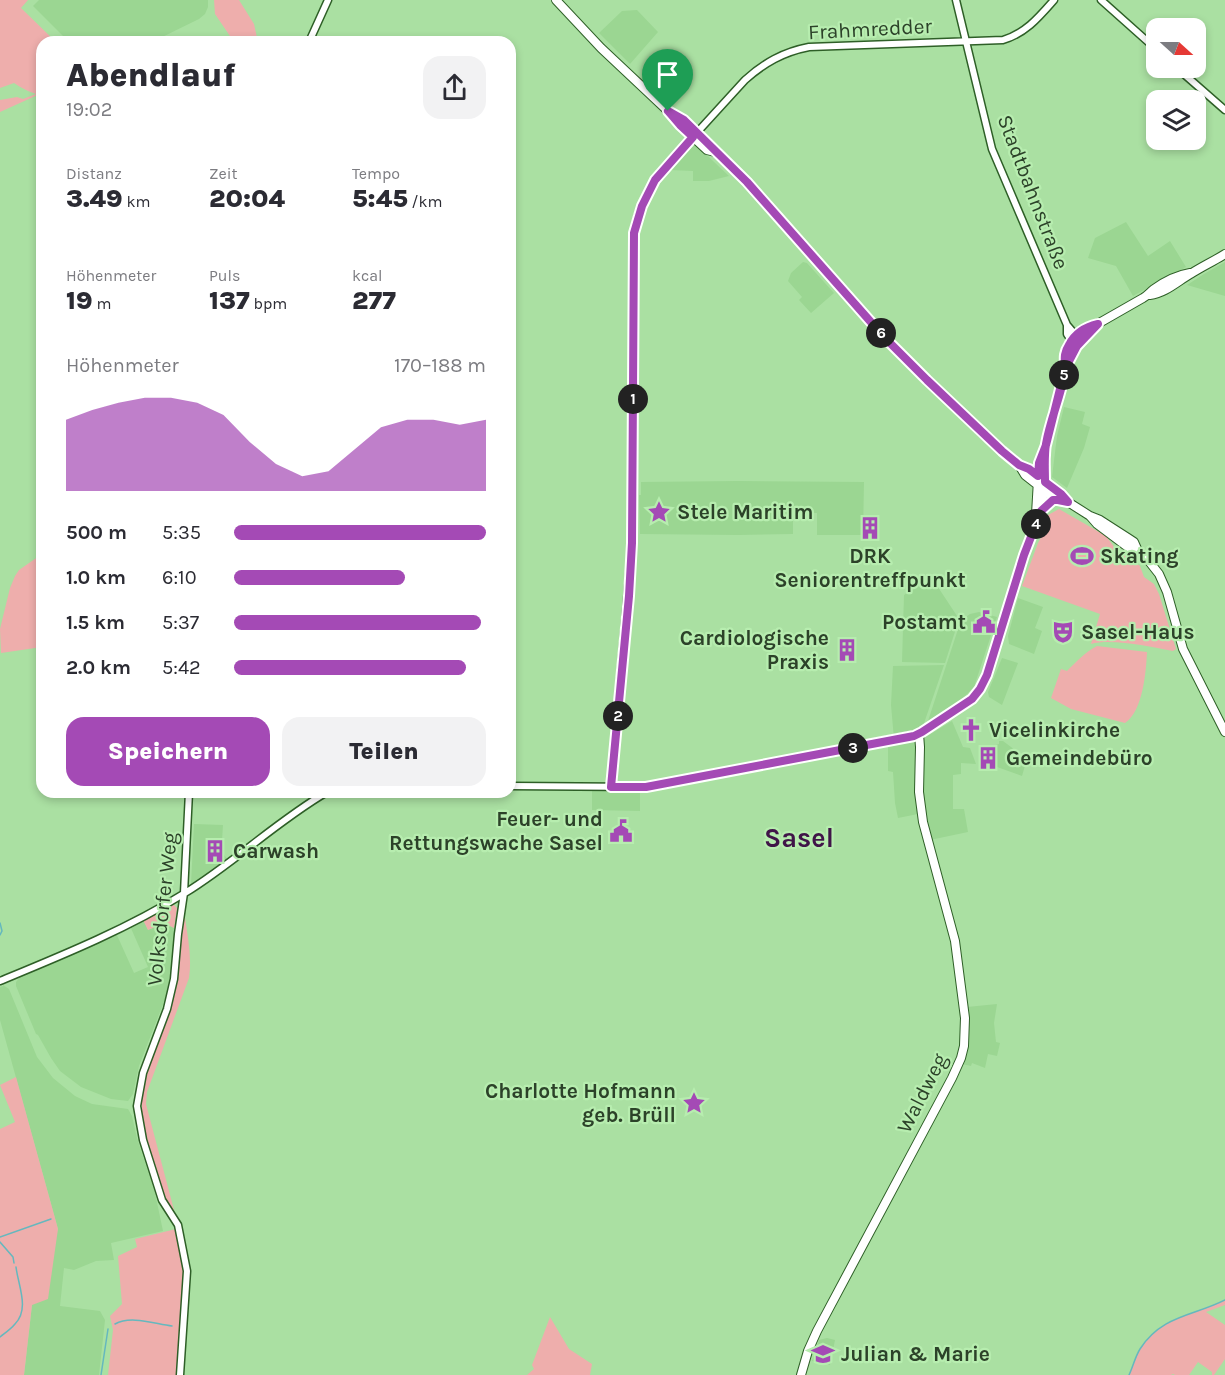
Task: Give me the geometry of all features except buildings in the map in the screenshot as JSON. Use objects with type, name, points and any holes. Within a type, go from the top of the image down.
[{"type":"main road","points":[[556,0],[601,48],[668,111],[684,120],[695,135],[711,146],[755,191],[901,354],[982,433],[1019,465],[1029,469],[1058,500]]},
{"type":"main road","points":[[1076,341],[1085,328],[1098,324],[1149,295],[1156,294],[1183,280],[1190,273],[1225,254]]},
{"type":"main road","name":"Stadtbahnstraße","points":[[919,734],[975,696],[987,675],[1041,511],[1041,457],[1065,369],[1065,354],[1076,341]]},
{"type":"main road","points":[[1041,483],[1061,494],[1068,502],[1148,560],[1161,578],[1183,649],[1225,732]]},
{"type":"main road","name":"Stadtbahnstraße","points":[[1034,528],[1041,483]]},
{"type":"main road","points":[[1041,511],[1053,500],[1068,502]]},
{"type":"main road","name":"Waldweg","points":[[801,1375],[817,1331],[952,1078],[964,1046],[965,1018],[956,948],[924,830],[920,804],[919,734]]},
{"type":"street","points":[[312,36],[328,0]]},
{"type":"street","name":"Stadtbahnstraße","points":[[956,0],[992,149],[1067,325],[1066,334],[1076,341]]},
{"type":"street","name":"Frahmredder","points":[[611,787],[632,543],[634,233],[642,206],[655,180],[745,80],[759,67],[774,58],[809,47],[1003,39],[1017,34],[1033,23],[1054,0]]},
{"type":"street","points":[[1101,0],[1146,40]]},
{"type":"street","points":[[1188,78],[1225,110]]},
{"type":"street","points":[[516,786],[646,787],[919,734]]},
{"type":"street","name":"Volksdorfer Weg","points":[[180,1375],[186,1271],[178,1225],[162,1200],[143,1140],[137,1106],[143,1073],[167,1009],[176,971],[184,893],[189,798]]},
{"type":"street","points":[[0,981],[80,949],[184,893],[319,798]]},
{"type":"shaded area","points":[[0,0],[28,0],[21,8],[50,36],[36,36],[36,94],[14,83],[0,88]]},
{"type":"shaded area","points":[[39,0],[208,0],[205,14],[199,19],[164,36],[63,36],[33,6]]},
{"type":"shaded area","points":[[214,0],[239,0],[254,24],[257,36],[230,36],[215,14]]},
{"type":"shaded area","points":[[637,10],[658,32],[630,64],[599,33],[622,11]]},
{"type":"shaded area","points":[[36,94],[0,112],[0,100],[17,97],[23,99]]},
{"type":"shaded area","points":[[695,144],[729,176],[709,181],[693,181],[693,171],[670,170]]},
{"type":"shaded area","points":[[1126,222],[1148,256],[1170,241],[1186,267],[1133,296],[1116,266],[1088,258],[1095,238]]},
{"type":"shaded area","points":[[803,262],[807,263],[834,293],[811,313],[799,300],[802,297],[788,281],[791,273]]},
{"type":"shaded area","points":[[1225,262],[1225,296],[1187,285],[1204,274]]},
{"type":"shaded area","points":[[1064,407],[1085,412],[1082,424],[1090,427],[1067,488],[1052,477],[1057,436]]},
{"type":"shaded area","points":[[641,482],[864,482],[863,535],[817,535],[817,513],[793,513],[793,534],[640,534]]},
{"type":"shaded area","points":[[1059,509],[1106,536],[1115,548],[1140,566],[1144,577],[1154,584],[1159,594],[1176,649],[1173,651],[1110,642],[1091,644],[1100,614],[1022,586],[1044,532],[1048,515]]},
{"type":"shaded area","points":[[36,558],[36,648],[1,653],[0,629],[10,588],[19,570]]},
{"type":"shaded area","points":[[930,575],[959,619],[945,663],[902,662],[904,595]]},
{"type":"shaded area","points":[[1018,598],[1043,607],[1035,628],[1042,631],[1034,654],[1009,644],[1008,636]]},
{"type":"shaded area","points":[[979,612],[997,617],[974,687],[959,702],[928,721],[961,620],[970,614]]},
{"type":"shaded area","points":[[1097,646],[1147,652],[1140,701],[1125,723],[1071,709],[1051,698],[1061,669],[1067,671]]},
{"type":"shaded area","points":[[1002,658],[1018,663],[1002,705],[989,697],[988,692]]},
{"type":"shaded area","points":[[944,665],[921,732],[894,739],[891,705],[893,666]]},
{"type":"shaded area","points":[[952,721],[963,747],[970,748],[976,764],[961,763],[961,774],[953,775],[953,809],[964,809],[968,832],[930,840],[922,784],[924,738]]},
{"type":"shaded area","points":[[917,740],[915,783],[918,814],[898,818],[893,772],[888,771],[888,746]]},
{"type":"shaded area","points":[[999,741],[1003,741],[1027,759],[1022,776],[997,767],[996,745]]},
{"type":"shaded area","points":[[592,790],[640,790],[640,811],[592,810]]},
{"type":"shaded area","points":[[194,824],[223,825],[222,841],[217,845],[227,859],[191,884]]},
{"type":"shaded area","points":[[171,905],[177,908],[174,928],[164,923],[148,930],[143,920]]},
{"type":"shaded area","points":[[183,917],[189,948],[189,978],[147,1092],[146,1104],[174,1210],[172,1214],[147,1143],[142,1097],[149,1062],[175,986]]},
{"type":"shaded area","points":[[143,919],[148,930],[164,923],[174,928],[172,968],[165,999],[139,1066],[133,1094],[128,1101],[111,1099],[81,1087],[60,1071],[36,1034],[16,982],[20,977],[116,933],[134,973],[148,967],[130,926]]},
{"type":"shaded area","points":[[3,985],[9,989],[37,1057],[53,1078],[75,1096],[92,1104],[128,1109],[155,1193],[163,1231],[111,1243],[114,1260],[96,1261],[74,1270],[64,1268],[60,1306],[100,1311],[105,1320],[99,1375],[24,1375],[32,1305],[58,1229],[0,1020],[0,987]]},
{"type":"shaded area","points":[[997,1004],[994,1023],[996,1042],[1000,1043],[997,1056],[988,1054],[985,1068],[972,1063],[971,1066],[962,1064],[968,1049],[967,1007]]},
{"type":"shaded area","points":[[16,1077],[58,1229],[48,1299],[32,1305],[24,1375],[0,1375],[0,1129],[15,1122],[0,1085]]},
{"type":"shaded area","points":[[176,1229],[184,1273],[177,1375],[108,1375],[113,1330],[110,1316],[122,1304],[118,1256],[137,1247],[135,1239]]},
{"type":"shaded area","points":[[1225,1300],[1225,1305],[1206,1312],[1225,1325],[1225,1359],[1214,1375],[1198,1362],[1189,1375],[1129,1375],[1140,1349],[1158,1329]]},
{"type":"shaded area","points":[[550,1317],[569,1349],[592,1364],[590,1375],[527,1375],[534,1369],[532,1365]]},
{"type":"shaded area","name":"Julian & Marie","points":[[827,1338],[835,1340],[830,1365],[812,1361],[819,1340]]},
{"type":"waterway","points":[[0,923],[2,931],[0,935]]},
{"type":"waterway","points":[[0,1237],[51,1219]]},
{"type":"waterway","points":[[0,1242],[13,1257],[14,1263]]},
{"type":"waterway","points":[[0,1337],[15,1324],[22,1311],[22,1297],[16,1267]]},
{"type":"waterway","points":[[1129,1375],[1140,1349],[1158,1329],[1225,1300]]},
{"type":"waterway","points":[[115,1324],[121,1321],[136,1320],[172,1326]]},
{"type":"waterway","points":[[101,1375],[108,1329]]},
{"type":"place","name":"Stele Maritim","points":[[659,512]]},
{"type":"place","name":"DRK Seniorentreffpunkt","points":[[870,528]]},
{"type":"place","name":"Skating","points":[[1082,556]]},
{"type":"place","name":"Postamt","points":[[984,622]]},
{"type":"place","name":"Sasel-Haus","points":[[1063,632]]},
{"type":"place","name":"Cardiologische Praxis","points":[[847,650]]},
{"type":"place","name":"Vicelinkirche","points":[[971,730]]},
{"type":"place","name":"Gemeindebüro","points":[[988,758]]},
{"type":"place","name":"Feuer- und Rettungswache Sasel","points":[[621,831]]},
{"type":"place","name":"Carwash","points":[[215,851]]},
{"type":"place","name":"Charlotte Hofmann geb. Brüll","points":[[694,1103]]},
{"type":"place","name":"Julian & Marie","points":[[823,1354]]},
{"type":"district","name":"Sasel","points":[[799,838]]},
{"type":"route","points":[[668,111],[684,120],[747,182],[885,338],[927,380],[1002,451],[1019,465],[1038,476],[1039,463],[1046,445],[1065,369],[1077,346],[1098,324],[1079,332],[1067,347],[1064,358],[1065,369],[1063,380],[1046,445],[1045,482],[1068,502],[1053,500],[1041,511],[1024,555],[987,675],[972,699],[914,736],[646,787],[611,787],[632,543],[634,233],[637,218],[655,180],[693,137],[668,111]]}]
